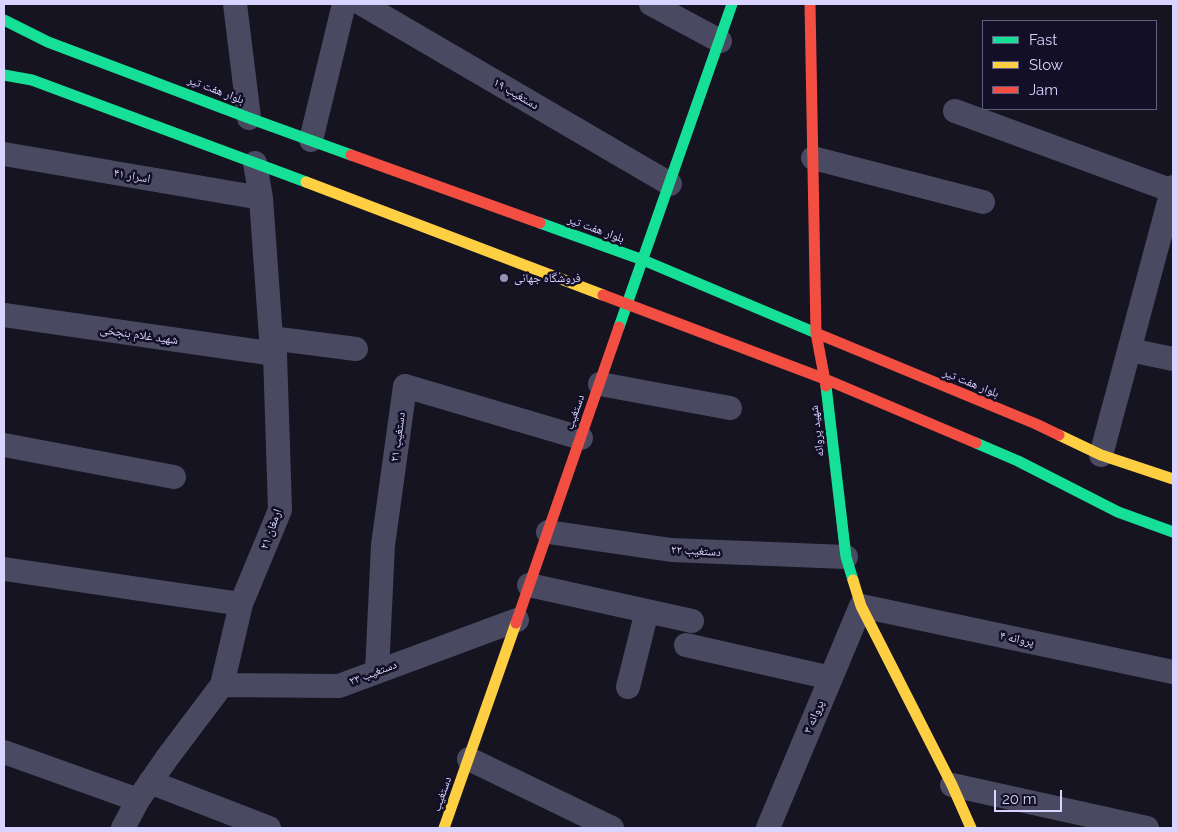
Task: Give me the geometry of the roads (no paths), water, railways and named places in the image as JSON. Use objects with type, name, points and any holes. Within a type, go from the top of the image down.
[{"type":"main road","name":"دستغیب","points":[[444,828],[732,4]]},
{"type":"main road","name":"شهید پروانه","points":[[810,4],[816,333],[825,379],[846,558],[860,606],[952,785],[971,828]]},
{"type":"main road","name":"بلوار هفت تیر","points":[[4,20],[48,42],[249,118],[643,260],[1034,428],[1101,455],[1173,479]]},
{"type":"main road","points":[[4,75],[32,80],[825,379],[1020,458],[1118,512],[1173,532]]},
{"type":"main road","points":[[431,184],[435,195]]},
{"type":"main road","points":[[417,225],[428,218]]},
{"type":"street","points":[[235,4],[249,118]]},
{"type":"street","points":[[311,140],[344,4]]},
{"type":"street","name":"دستغیب ۱۹","points":[[362,4],[670,184]]},
{"type":"street","points":[[651,4],[720,41]]},
{"type":"street","points":[[955,111],[1173,189],[1101,455]]},
{"type":"street","name":"اسرار ۴۱","points":[[4,154],[260,198]]},
{"type":"street","points":[[813,158],[983,202]]},
{"type":"street","name":"ارمغان ۲۱","points":[[123,828],[144,791],[222,685],[241,604],[280,510],[273,346],[260,198],[254,163]]},
{"type":"street","name":"شهید غلام بنجخی","points":[[4,315],[273,346],[356,349]]},
{"type":"street","points":[[1130,350],[1173,359]]},
{"type":"street","points":[[600,384],[730,408]]},
{"type":"street","name":"دستغیب ۲۱","points":[[377,671],[383,545],[405,386],[581,438]]},
{"type":"street","points":[[4,445],[174,477]]},
{"type":"street","name":"دستغیب ۲۲","points":[[548,532],[671,550],[846,558]]},
{"type":"street","points":[[4,569],[241,604]]},
{"type":"street","points":[[529,585],[692,621]]},
{"type":"street","name":"پروانه ۴","points":[[860,606],[1173,672]]},
{"type":"street","name":"پروانه ۳","points":[[768,828],[860,606]]},
{"type":"street","points":[[628,688],[647,611]]},
{"type":"street","name":"دستغیب ۲۳","points":[[222,685],[338,686],[517,620]]},
{"type":"street","points":[[686,645],[831,678]]},
{"type":"street","points":[[4,752],[269,828]]},
{"type":"street","points":[[468,759],[612,828]]},
{"type":"street","points":[[952,785],[1147,828]]},
{"type":"place","name":"فروشگاه جهانی","points":[[504,278]]}]
